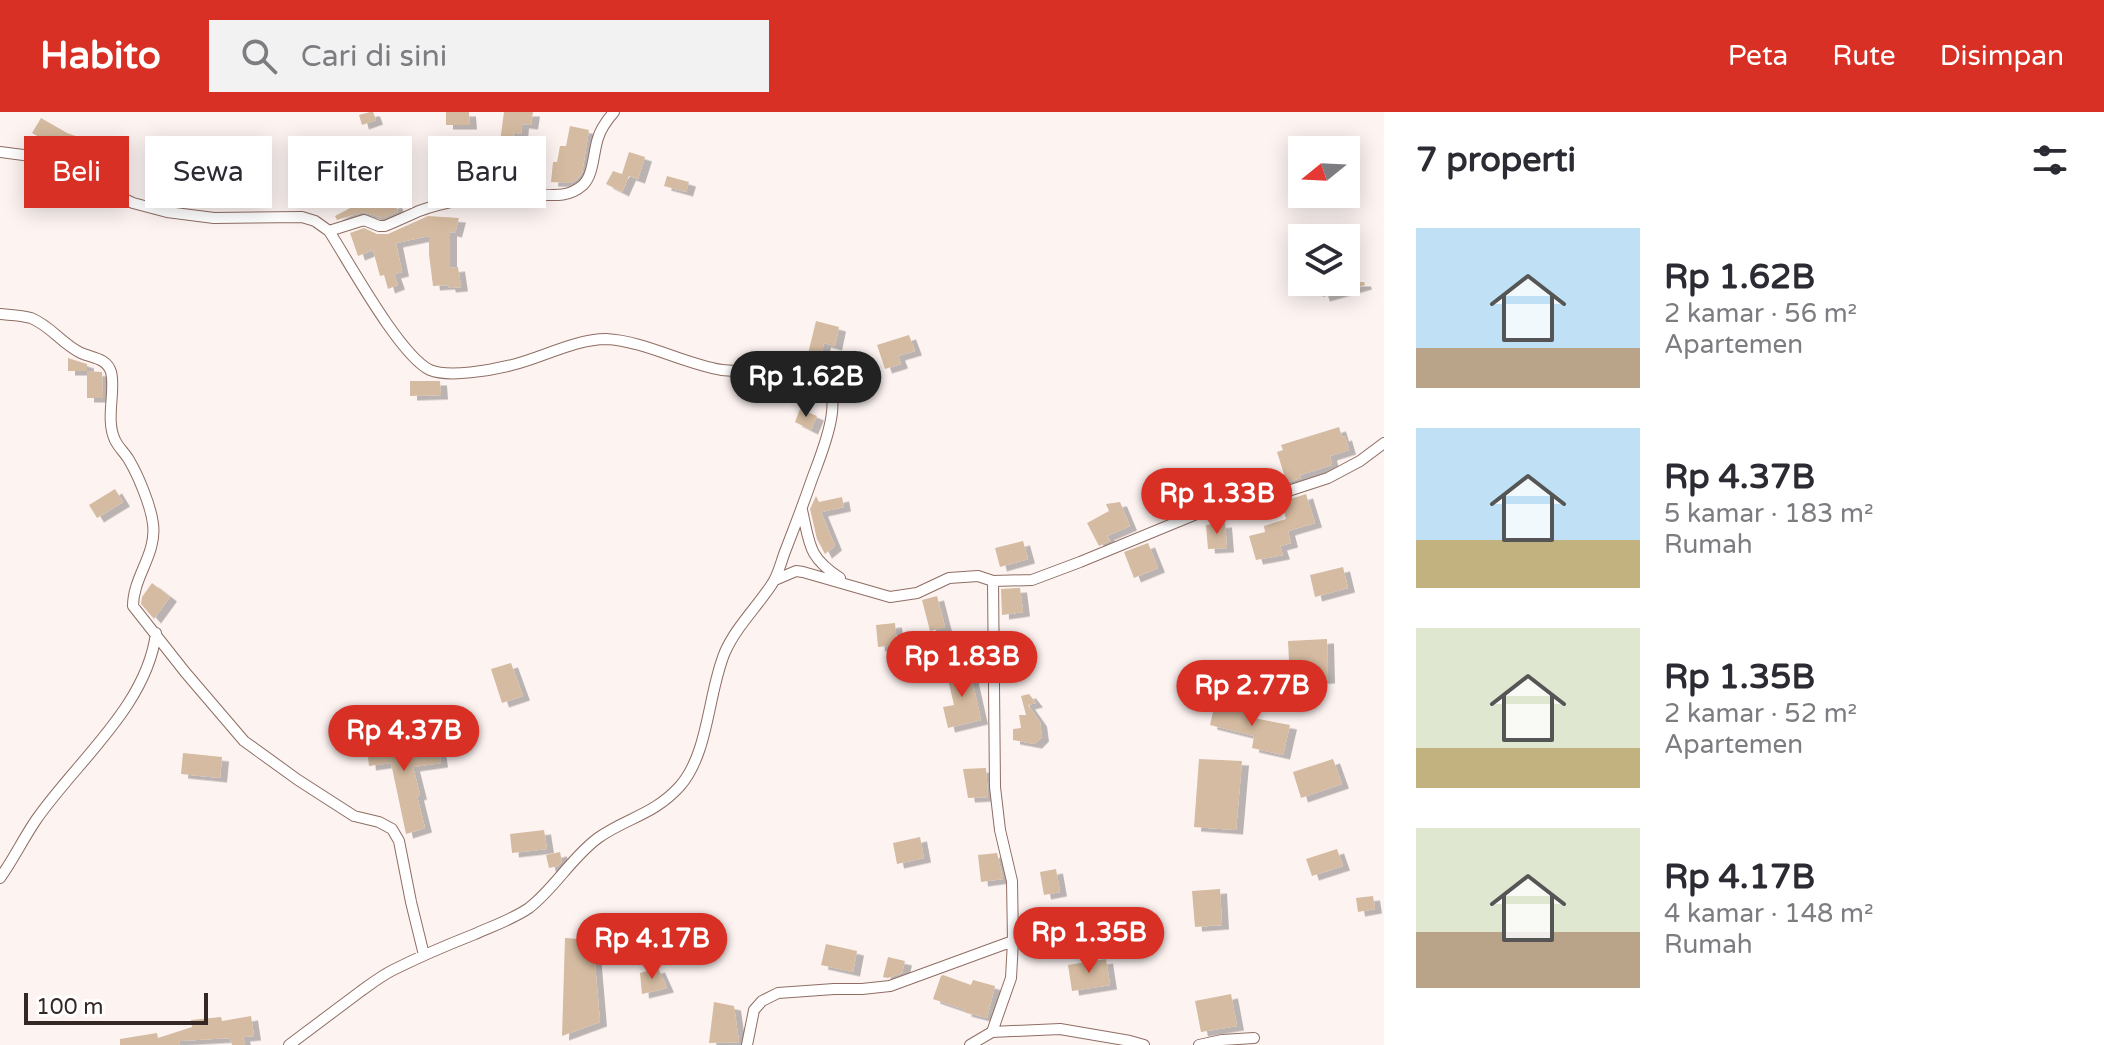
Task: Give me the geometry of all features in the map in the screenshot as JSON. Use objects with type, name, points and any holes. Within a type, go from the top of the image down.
[{"type":"street","points":[[329,231],[364,220],[385,226],[419,211],[454,202],[524,194],[568,194],[589,178],[597,139],[614,112]]},
{"type":"street","points":[[0,152],[31,156],[133,203],[167,212],[214,218],[302,217],[315,221],[329,231],[396,335],[417,361],[433,371],[449,373],[511,366],[603,339],[621,341],[722,370],[803,368],[822,376],[832,392],[830,430],[802,510],[775,580],[726,648],[700,745],[682,784],[665,801],[640,817],[599,837],[528,909],[387,973],[289,1045]]},
{"type":"street","points":[[0,314],[26,317],[45,324],[80,353],[106,364],[111,373],[111,426],[114,438],[130,461],[153,524],[152,548],[133,594],[133,606],[244,741],[354,816],[379,822],[392,829],[399,841],[424,955]]},
{"type":"street","points":[[775,580],[796,571],[890,597],[917,593],[949,578],[978,576],[993,581],[1032,580],[1204,511],[1279,494],[1328,478],[1360,461],[1384,443]]},
{"type":"street","points":[[802,510],[810,546],[818,562],[852,586]]},
{"type":"street","points":[[992,1032],[1011,978],[1013,941],[1012,881],[1000,830],[995,787],[993,581]]},
{"type":"street","points":[[0,878],[36,821],[130,700],[153,654],[156,633]]},
{"type":"street","points":[[747,1045],[754,1010],[762,1001],[778,993],[890,986],[1013,941]]},
{"type":"street","points":[[970,1045],[992,1032],[1060,1029],[1144,1045]]},
{"type":"street","points":[[1199,1045],[1254,1038]]},
{"type":"building","points":[[370,112],[376,120],[362,125],[359,115]]},
{"type":"building","points":[[446,112],[469,112],[470,125],[446,125]]},
{"type":"building","points":[[504,112],[533,112],[531,125],[522,124],[521,134],[513,132],[513,136],[501,136]]},
{"type":"building","points":[[41,118],[76,136],[37,136],[32,133]]},
{"type":"building","points":[[570,126],[589,130],[582,173],[571,183],[551,182],[553,162],[557,162],[560,146],[566,146]]},
{"type":"building","points":[[629,152],[645,157],[638,179],[629,176],[622,192],[606,184],[613,171],[622,174]]},
{"type":"building","points":[[667,176],[689,182],[686,192],[664,186]]},
{"type":"building","points":[[350,208],[397,208],[398,212],[383,218],[363,212],[337,220],[335,216]]},
{"type":"building","points":[[428,216],[459,218],[455,233],[450,232],[450,268],[458,267],[461,287],[433,286],[429,236],[396,243],[402,272],[394,274],[398,285],[388,289],[384,275],[380,276],[373,250],[358,256],[350,233],[364,228],[377,234],[388,234]]},
{"type":"building","points":[[816,321],[839,327],[835,346],[824,343],[819,363],[816,364],[806,362]]},
{"type":"building","points":[[909,335],[915,351],[898,356],[901,364],[885,369],[877,345]]},
{"type":"building","points":[[68,358],[87,364],[87,371],[68,371]]},
{"type":"building","points":[[87,371],[102,372],[103,398],[87,398]]},
{"type":"building","points":[[789,377],[811,380],[805,400],[784,393]]},
{"type":"building","points":[[410,381],[440,381],[441,395],[410,396]]},
{"type":"building","points":[[800,409],[817,416],[811,430],[795,422]]},
{"type":"building","points":[[1339,427],[1349,450],[1330,456],[1332,465],[1262,490],[1259,482],[1284,474],[1277,452],[1283,450],[1281,445]]},
{"type":"building","points":[[115,489],[123,502],[97,518],[89,505]]},
{"type":"building","points":[[1306,494],[1315,523],[1288,531],[1291,543],[1280,546],[1283,555],[1256,560],[1249,536],[1265,532],[1264,526],[1286,519],[1281,502]]},
{"type":"building","points":[[816,496],[819,502],[842,497],[844,507],[821,512],[835,546],[825,554],[817,539],[810,509]]},
{"type":"building","points":[[1120,502],[1130,526],[1107,536],[1110,541],[1099,546],[1087,523],[1109,511],[1106,504]]},
{"type":"building","points":[[1225,523],[1227,548],[1208,549],[1206,525]]},
{"type":"building","points":[[1023,541],[1028,559],[1000,567],[995,548]]},
{"type":"building","points":[[1148,543],[1158,568],[1134,578],[1124,552]]},
{"type":"building","points":[[1343,567],[1348,588],[1315,597],[1310,575]]},
{"type":"building","points":[[152,583],[170,597],[154,619],[141,604]]},
{"type":"building","points":[[1020,588],[1023,612],[1002,615],[1001,589]]},
{"type":"building","points":[[937,596],[945,627],[930,631],[922,600]]},
{"type":"building","points":[[895,623],[897,645],[878,647],[876,625]]},
{"type":"building","points":[[1327,639],[1328,679],[1290,681],[1288,641]]},
{"type":"building","points":[[511,663],[523,696],[502,703],[491,669]]},
{"type":"building","points":[[969,666],[981,720],[948,728],[943,707],[954,705],[946,671]]},
{"type":"building","points":[[1029,694],[1036,703],[1028,705],[1040,722],[1042,737],[1035,744],[1013,740],[1013,729],[1021,728],[1019,715],[1026,715],[1021,696]]},
{"type":"building","points":[[1215,703],[1249,712],[1248,717],[1290,725],[1283,755],[1252,748],[1254,736],[1210,725]]},
{"type":"building","points":[[382,736],[384,748],[438,741],[441,763],[413,767],[425,828],[406,834],[391,763],[369,766],[367,748],[356,749],[354,740]]},
{"type":"building","points":[[183,753],[222,757],[220,778],[181,774]]},
{"type":"building","points":[[1199,759],[1242,761],[1236,830],[1194,827]]},
{"type":"building","points":[[1333,759],[1342,784],[1301,798],[1293,772]]},
{"type":"building","points":[[986,768],[988,797],[968,798],[963,769]]},
{"type":"building","points":[[544,830],[547,849],[512,853],[510,834]]},
{"type":"building","points":[[920,837],[924,858],[897,864],[893,843]]},
{"type":"building","points":[[1337,849],[1343,866],[1312,876],[1306,859]]},
{"type":"building","points":[[560,852],[562,862],[549,868],[546,855]]},
{"type":"building","points":[[997,853],[1003,879],[981,882],[978,855]]},
{"type":"building","points":[[1056,869],[1060,892],[1044,895],[1040,872]]},
{"type":"building","points":[[1220,889],[1222,925],[1195,927],[1192,891]]},
{"type":"building","points":[[1373,896],[1375,909],[1358,912],[1356,898]]},
{"type":"building","points":[[565,938],[593,940],[600,1022],[562,1036]]},
{"type":"building","points":[[826,944],[857,951],[853,972],[821,965]]},
{"type":"building","points":[[888,957],[905,961],[902,973],[883,977]]},
{"type":"building","points":[[1106,959],[1110,985],[1072,991],[1068,965]]},
{"type":"building","points":[[658,968],[667,988],[642,994],[640,973]]},
{"type":"building","points":[[943,975],[971,985],[973,980],[995,986],[987,1018],[933,999]]},
{"type":"building","points":[[1231,994],[1237,1026],[1201,1032],[1195,1001]]},
{"type":"building","points":[[714,1002],[734,1006],[739,1042],[709,1043]]},
{"type":"building","points":[[251,1016],[254,1036],[243,1037],[245,1045],[232,1045],[230,1038],[179,1041],[180,1045],[120,1045],[120,1039],[157,1033],[158,1038],[192,1027],[191,1020],[221,1017],[222,1021]]}]
